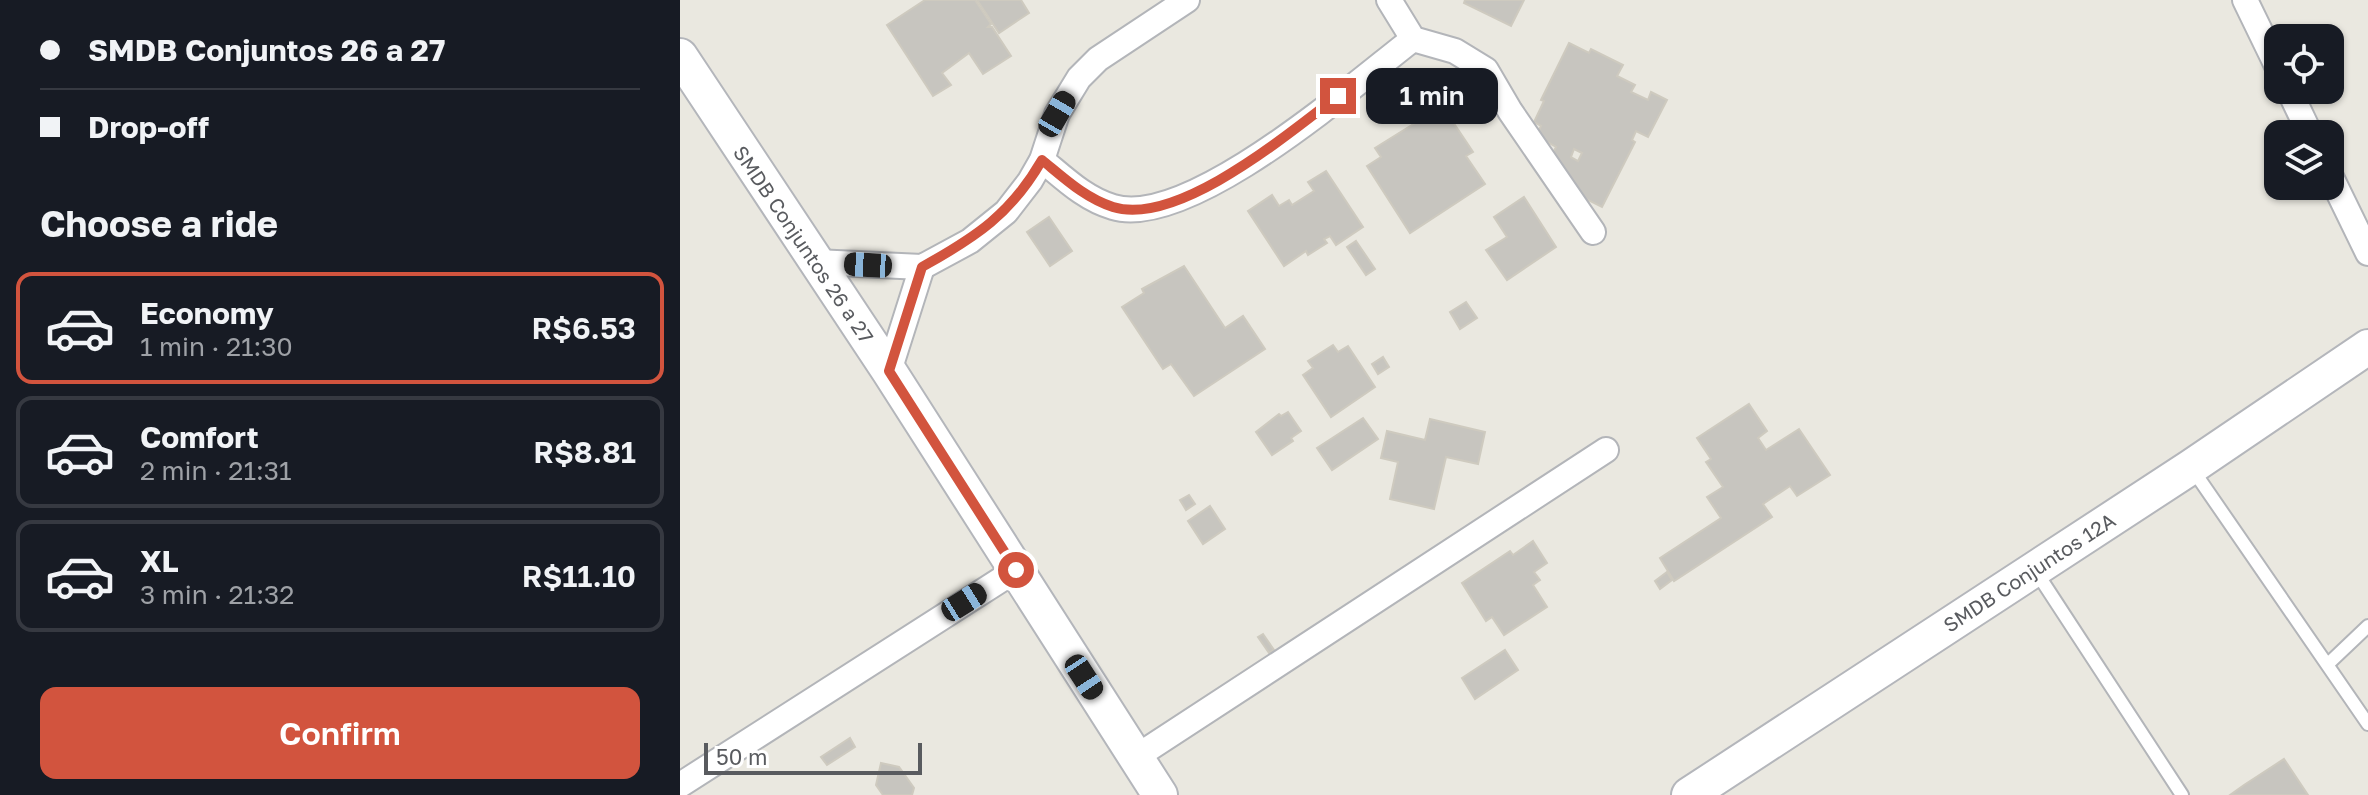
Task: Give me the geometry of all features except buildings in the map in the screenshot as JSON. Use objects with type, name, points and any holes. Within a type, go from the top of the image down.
[{"type":"street","points":[[815,262],[922,267],[970,241],[1006,212],[1042,160],[1057,114],[1079,78],[1098,59],[1187,0]]},
{"type":"street","points":[[1389,0],[1413,39],[1455,51],[1486,70],[1510,111],[1593,232]]},
{"type":"street","points":[[2245,0],[2264,39]]},
{"type":"street","points":[[1042,160],[1084,195],[1116,208],[1142,208],[1178,201],[1218,182],[1413,39]]},
{"type":"street","name":"SMDB Conjuntos 26 a 27","points":[[680,56],[889,371],[1160,795]]},
{"type":"street","points":[[2342,200],[2368,253]]},
{"type":"street","points":[[889,371],[922,267]]},
{"type":"street","name":"SMDB Conjuntos 12A","points":[[1711,789],[2033,568],[2191,467],[2368,347]]},
{"type":"street","points":[[1136,757],[1606,450]]},
{"type":"street","points":[[680,785],[1016,570]]},
{"type":"lane","points":[[2191,467],[2368,724]]},
{"type":"lane","points":[[2033,568],[2182,795]]},
{"type":"lane","points":[[2328,664],[2368,626]]},
{"type":"route","points":[[1016,570],[889,371],[922,267],[970,241],[1006,212],[1042,160],[1084,195],[1116,208],[1142,208],[1178,201],[1218,182],[1338,96]]}]
